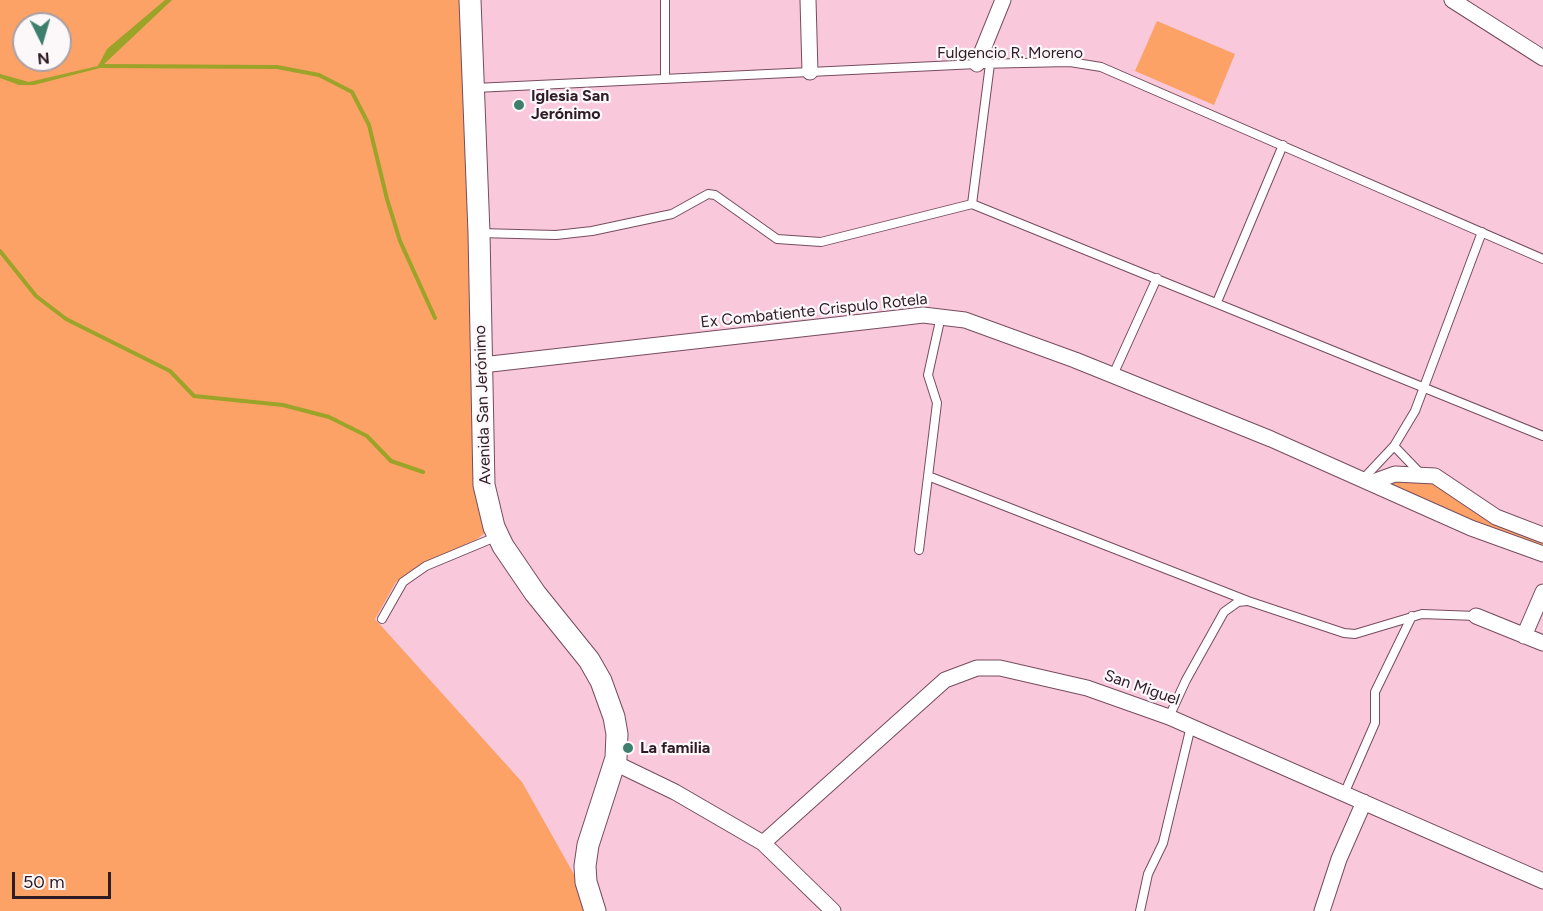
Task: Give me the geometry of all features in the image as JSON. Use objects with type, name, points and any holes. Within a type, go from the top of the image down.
[{"type":"street","name":"Avenida San Jerónimo","points":[[470,0],[479,233],[484,484],[498,536],[515,566],[590,660],[602,681],[617,734],[615,763],[588,845],[585,866],[586,882],[595,911]]},
{"type":"street","points":[[808,0],[810,72]]},
{"type":"street","points":[[983,64],[1003,0]]},
{"type":"street","points":[[1452,0],[1543,58]]},
{"type":"street","name":"Ex Combatiente Crispulo Rotela","points":[[482,365],[898,318],[941,316],[965,320],[993,328],[1113,375],[1368,480],[1379,489],[1471,528],[1543,554]]},
{"type":"street","points":[[1368,480],[1395,474],[1422,474],[1444,481],[1496,517],[1543,535]]},
{"type":"street","points":[[1524,636],[1543,592]]},
{"type":"street","points":[[1476,616],[1543,644]]},
{"type":"street","name":"San Miguel","points":[[762,843],[945,680],[960,672],[976,668],[1019,670],[1087,688],[1169,717],[1543,881]]},
{"type":"street","points":[[615,763],[675,792],[762,843],[834,911]]},
{"type":"street","points":[[1322,911],[1339,859],[1364,802]]},
{"type":"lane","points":[[664,0],[665,79]]},
{"type":"lane","name":"Fulgencio R. Moreno","points":[[473,88],[983,64],[1070,63],[1101,67],[1543,259]]},
{"type":"lane","points":[[972,204],[983,64]]},
{"type":"lane","points":[[1217,302],[1283,145]]},
{"type":"lane","points":[[479,233],[556,235],[592,231],[672,214],[708,194],[715,195],[777,239],[821,242],[972,204],[1426,386],[1543,436]]},
{"type":"lane","points":[[1368,480],[1394,446],[1415,411],[1482,232]]},
{"type":"lane","points":[[1113,375],[1157,278]]},
{"type":"lane","points":[[919,550],[937,404],[928,375],[941,316]]},
{"type":"lane","points":[[1394,446],[1422,474]]},
{"type":"lane","points":[[928,476],[1248,601],[1344,633],[1365,632],[1412,616],[1436,613],[1476,616]]},
{"type":"lane","points":[[382,619],[403,582],[426,566],[498,536]]},
{"type":"lane","points":[[1169,717],[1186,680],[1224,612],[1238,602],[1248,601]]},
{"type":"lane","points":[[1344,794],[1375,723],[1376,692],[1412,616]]},
{"type":"lane","points":[[1140,911],[1148,874],[1163,843],[1191,726]]},
{"type":"shaded area","points":[[0,0],[463,0],[486,532],[476,540],[423,563],[396,582],[375,619],[522,782],[580,885],[589,911],[0,911]]},
{"type":"shaded area","points":[[165,0],[172,0],[100,68],[34,85],[19,85],[0,78],[0,74],[29,82],[98,66],[107,49]]},
{"type":"shaded area","points":[[1157,21],[1235,54],[1214,105],[1135,71]]},
{"type":"shaded area","points":[[1390,480],[1433,481],[1543,540],[1543,550],[1381,483]]},
{"type":"waterway","points":[[100,66],[277,67],[319,75],[352,92],[369,125],[400,241],[435,318]]},
{"type":"waterway","points":[[0,251],[36,296],[66,319],[170,371],[194,396],[283,405],[329,417],[367,436],[391,461],[423,472]]},
{"type":"place","name":"Iglesia San Jerónimo","points":[[519,105]]},
{"type":"place","name":"La familia","points":[[628,748]]}]
